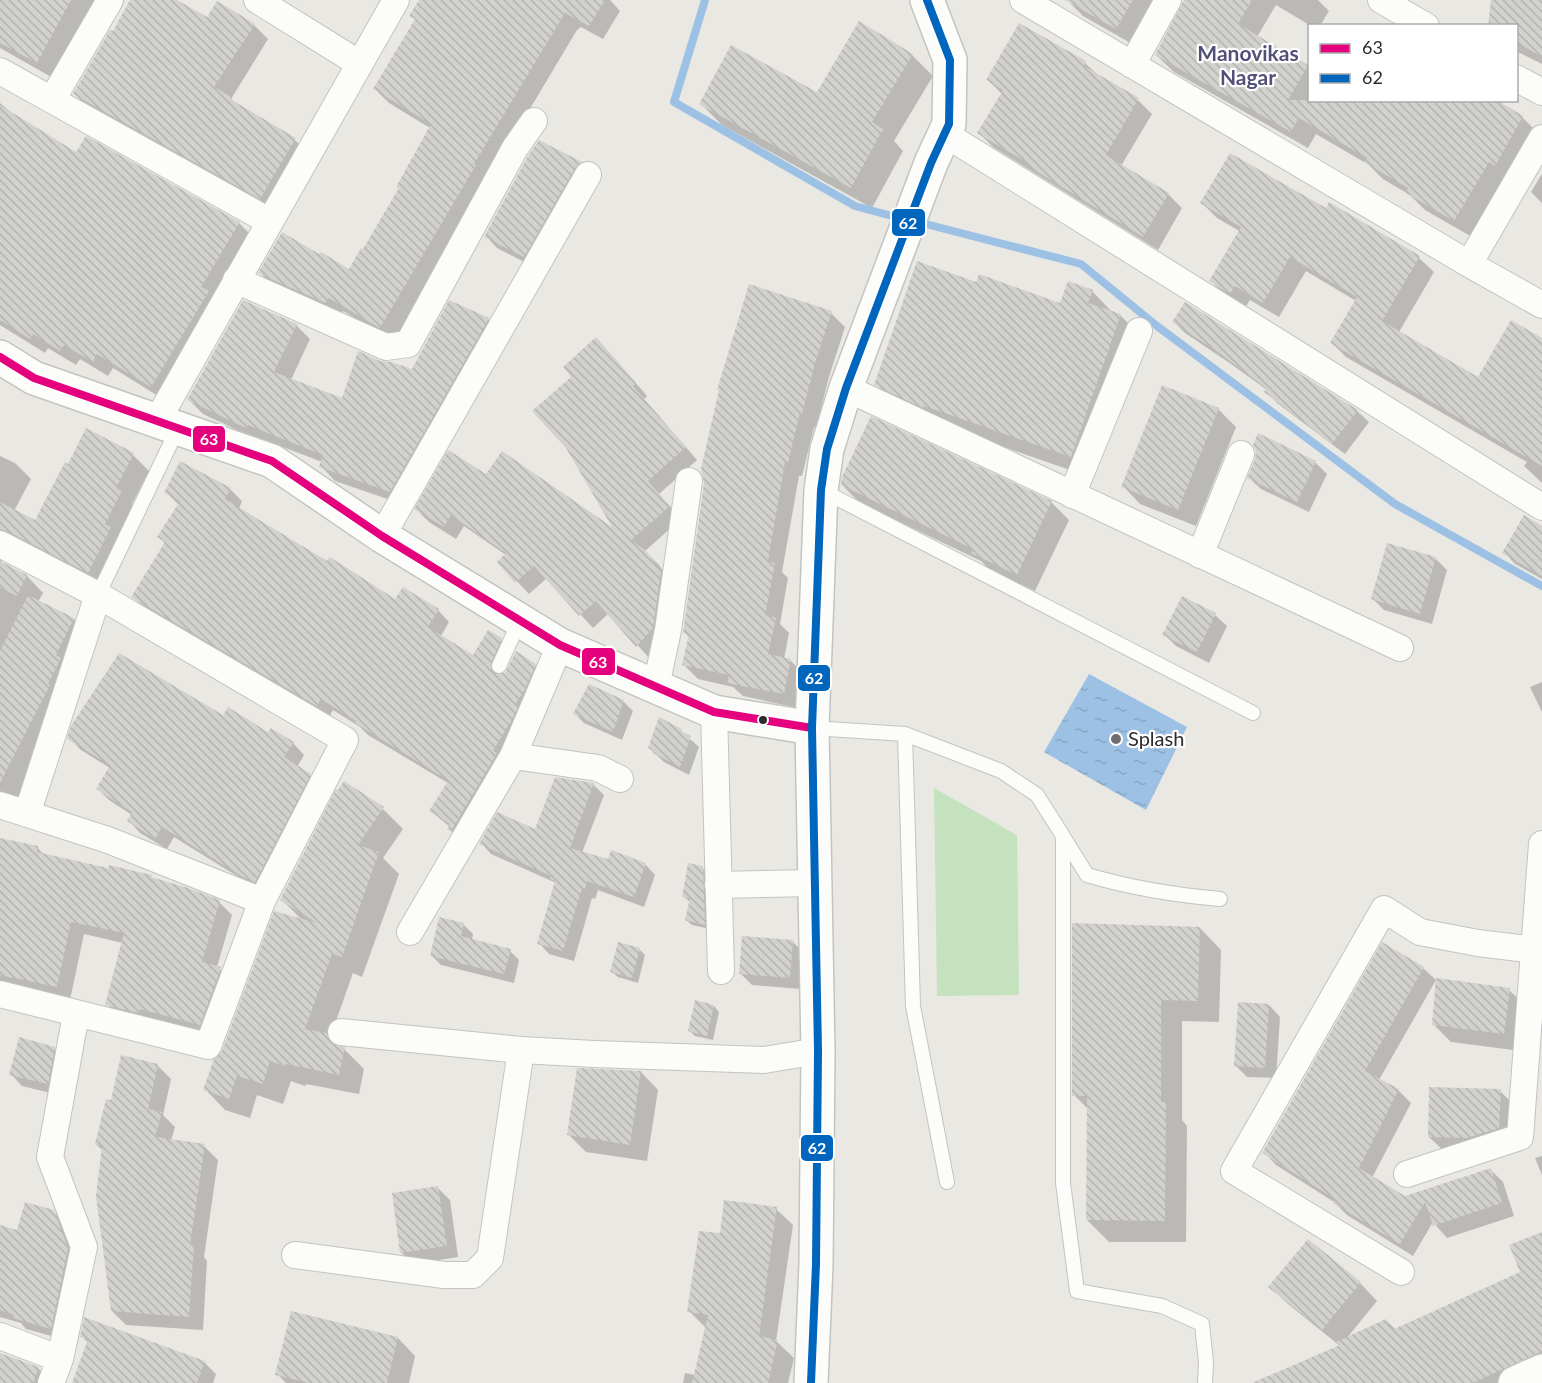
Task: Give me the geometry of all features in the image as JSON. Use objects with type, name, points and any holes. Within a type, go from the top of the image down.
[{"type":"main road","points":[[811,1383],[816,1264],[818,1051],[812,728],[821,490],[827,448],[846,388],[931,163],[949,124],[950,60],[927,0]]},
{"type":"main road","points":[[0,357],[34,378],[272,461],[382,536],[560,645],[714,712],[812,728]]},
{"type":"main road","points":[[1515,1383],[1542,1371]]},
{"type":"street","points":[[52,100],[110,0]]},
{"type":"street","points":[[257,0],[360,64]]},
{"type":"street","points":[[168,425],[236,280],[396,0]]},
{"type":"street","points":[[1023,0],[1542,305]]},
{"type":"street","points":[[1132,65],[1168,0]]},
{"type":"street","points":[[1381,0],[1423,24]]},
{"type":"street","points":[[0,71],[269,221]]},
{"type":"street","points":[[1518,79],[1542,92]]},
{"type":"street","points":[[236,280],[386,347],[408,344],[515,148],[534,121]]},
{"type":"street","points":[[945,134],[1542,507]]},
{"type":"street","points":[[1469,264],[1542,138]]},
{"type":"street","points":[[382,536],[588,175]]},
{"type":"street","points":[[1072,495],[1139,331]]},
{"type":"street","points":[[846,388],[1400,648]]},
{"type":"street","points":[[1200,555],[1242,454]]},
{"type":"street","points":[[656,686],[668,630],[689,481]]},
{"type":"street","points":[[0,544],[98,595],[345,740],[262,901],[208,1046],[0,994]]},
{"type":"street","points":[[27,814],[98,595]]},
{"type":"street","points":[[410,932],[513,756],[560,645]]},
{"type":"street","points":[[714,712],[721,971]]},
{"type":"street","points":[[513,756],[598,768],[620,779]]},
{"type":"street","points":[[0,805],[108,840],[262,901]]},
{"type":"street","points":[[1407,1174],[1531,1133],[1535,950],[1542,844]]},
{"type":"street","points":[[718,885],[815,883]]},
{"type":"street","points":[[1401,1272],[1234,1171],[1384,909],[1420,933],[1535,950]]},
{"type":"street","points":[[0,1336],[55,1376],[84,1247],[50,1157],[76,1014]]},
{"type":"street","points":[[341,1032],[521,1050],[764,1060],[818,1051]]},
{"type":"street","points":[[295,1255],[444,1275],[473,1275],[490,1258],[521,1050]]},
{"type":"lane","points":[[98,595],[168,425]]},
{"type":"lane","points":[[821,490],[1253,713]]},
{"type":"lane","points":[[499,666],[515,631],[510,614]]},
{"type":"lane","points":[[812,728],[905,734],[1001,771],[1037,795],[1087,875],[1130,887],[1180,896],[1220,899]]},
{"type":"lane","points":[[905,734],[913,1006],[947,1182]]},
{"type":"lane","points":[[1063,836],[1063,1183],[1077,1291],[1162,1306],[1202,1324],[1206,1362],[1205,1383]]},
{"type":"green space","points":[[934,788],[1017,835],[1019,995],[937,996]]},
{"type":"water","name":"Splash","points":[[1089,674],[1187,727],[1146,810],[1044,752]]},
{"type":"building","points":[[0,0],[71,0],[37,63],[0,43]]},
{"type":"building","points":[[130,0],[177,0],[207,17],[217,1],[255,24],[214,87],[296,138],[260,199],[73,94]]},
{"type":"building","points":[[419,0],[605,0],[589,26],[565,13],[474,164],[476,165],[380,328],[329,298],[325,303],[258,273],[282,232],[349,269],[399,188],[396,187],[431,124],[373,89],[415,19],[409,16]]},
{"type":"building","points":[[1065,0],[1133,0],[1116,29]]},
{"type":"building","points":[[1184,0],[1252,0],[1238,24],[1308,65],[1288,100],[1308,100],[1308,102],[1500,102],[1523,116],[1495,166],[1489,162],[1454,221],[1406,193],[1408,188],[1364,162],[1367,158],[1299,118],[1291,132],[1155,55]]},
{"type":"building","points":[[1491,0],[1542,0],[1542,57],[1518,43],[1518,24],[1488,24]]},
{"type":"building","points":[[859,21],[913,54],[872,122],[883,129],[851,188],[699,104],[731,45],[817,92]]},
{"type":"building","points":[[1019,23],[1086,61],[1084,66],[1139,98],[1106,155],[1169,193],[1143,237],[977,133],[1003,90],[986,80]]},
{"type":"building","points":[[0,105],[76,152],[86,136],[240,222],[201,287],[209,291],[151,387],[97,354],[93,362],[64,345],[60,351],[33,334],[30,339],[0,320]]},
{"type":"building","points":[[539,140],[582,162],[575,168],[524,257],[484,237]]},
{"type":"building","points":[[1230,153],[1326,208],[1329,202],[1420,256],[1382,321],[1478,377],[1511,320],[1542,338],[1542,466],[1330,343],[1357,297],[1290,257],[1263,303],[1235,286],[1230,294],[1209,281],[1241,227],[1200,203]]},
{"type":"building","points":[[917,261],[976,282],[979,274],[1060,303],[1068,281],[1093,290],[1088,303],[1121,314],[1071,457],[924,406],[923,408],[874,385]]},
{"type":"building","points":[[749,284],[832,311],[802,414],[800,413],[788,463],[785,462],[768,561],[775,563],[765,615],[776,618],[768,654],[791,659],[784,694],[727,683],[729,675],[682,665],[689,634],[683,633],[704,483],[701,469],[719,390],[717,390]]},
{"type":"building","points":[[243,300],[297,324],[274,372],[342,398],[358,351],[380,361],[412,369],[449,300],[489,318],[390,492],[319,467],[323,455],[248,425],[246,428],[187,400]]},
{"type":"building","points":[[1185,302],[1358,410],[1332,444],[1264,392],[1266,388],[1218,352],[1172,322]]},
{"type":"building","points":[[596,337],[636,383],[633,386],[686,447],[648,481],[670,506],[631,540],[646,551],[661,571],[653,628],[636,647],[596,601],[579,616],[534,566],[515,583],[497,562],[506,553],[451,515],[444,527],[414,509],[448,450],[486,474],[502,451],[612,527],[566,448],[532,411],[571,377],[563,367]]},
{"type":"building","points":[[1162,385],[1219,408],[1178,510],[1121,487]]},
{"type":"building","points":[[871,416],[1052,501],[1017,575],[971,553],[973,549],[841,485],[842,477]]},
{"type":"building","points":[[86,428],[134,453],[116,488],[122,491],[105,524],[111,527],[88,573],[0,529],[0,502],[35,520],[65,462],[68,464]]},
{"type":"building","points":[[1258,433],[1316,461],[1297,502],[1247,478],[1255,459],[1256,451],[1253,445]]},
{"type":"building","points":[[180,461],[231,488],[225,499],[327,561],[330,557],[395,599],[403,587],[439,609],[428,627],[473,655],[488,630],[502,638],[491,663],[491,671],[495,674],[505,673],[516,651],[536,664],[515,705],[518,707],[493,751],[497,753],[451,831],[447,830],[450,824],[429,811],[448,781],[446,779],[355,723],[356,721],[321,699],[317,706],[131,597],[165,542],[157,537],[180,501],[164,493]]},
{"type":"building","points":[[1524,515],[1542,526],[1542,576],[1502,553]]},
{"type":"building","points":[[1387,543],[1436,557],[1420,614],[1371,599]]},
{"type":"building","points":[[0,561],[27,575],[17,596],[0,588]]},
{"type":"building","points":[[28,595],[74,618],[56,655],[61,658],[48,684],[50,685],[0,783],[0,651]]},
{"type":"building","points":[[1182,596],[1216,613],[1197,652],[1162,635]]},
{"type":"building","points":[[119,653],[223,715],[228,707],[268,732],[271,728],[294,742],[284,757],[311,774],[255,882],[162,827],[155,839],[127,821],[132,812],[96,789],[110,765],[67,739],[71,726]]},
{"type":"building","points":[[589,684],[624,700],[613,732],[573,714]]},
{"type":"building","points":[[659,717],[691,736],[680,767],[648,748]]},
{"type":"building","points":[[555,777],[594,783],[570,848],[608,859],[611,850],[646,863],[634,897],[587,881],[585,889],[582,888],[563,951],[537,944],[555,881],[550,879],[551,876],[479,844],[497,812],[535,829]]},
{"type":"building","points":[[344,781],[384,807],[358,845],[379,852],[342,957],[332,954],[305,1029],[326,1033],[332,1044],[345,1047],[339,1075],[286,1064],[285,1066],[270,1061],[263,1084],[237,1076],[229,1099],[203,1090],[214,1059],[222,1051],[274,911],[317,923],[280,900],[336,789],[338,790]]},
{"type":"building","points":[[0,838],[38,846],[37,852],[152,875],[151,877],[220,900],[202,962],[221,967],[200,1025],[140,1009],[139,1013],[105,1005],[124,933],[71,922],[57,987],[0,975]]},
{"type":"building","points":[[688,863],[703,866],[705,925],[685,920],[690,898],[682,897]]},
{"type":"building","points":[[439,917],[464,923],[461,936],[511,949],[504,974],[430,956]]},
{"type":"building","points":[[1072,923],[1200,927],[1198,1001],[1161,1000],[1161,1102],[1166,1102],[1165,1221],[1086,1220],[1087,1096],[1072,1096]]},
{"type":"building","points":[[742,936],[793,940],[790,978],[739,974]]},
{"type":"building","points":[[618,942],[640,948],[632,978],[610,972]]},
{"type":"building","points":[[1382,942],[1424,967],[1365,1071],[1399,1089],[1359,1168],[1405,1196],[1491,1168],[1502,1203],[1433,1226],[1425,1202],[1400,1244],[1333,1203],[1335,1199],[1262,1153]]},
{"type":"building","points":[[1436,978],[1510,988],[1504,1034],[1432,1025]]},
{"type":"building","points":[[695,1000],[714,1005],[707,1036],[688,1031]]},
{"type":"building","points":[[1238,1002],[1269,1004],[1265,1068],[1234,1066]]},
{"type":"building","points":[[19,1037],[55,1047],[48,1084],[9,1075]]},
{"type":"building","points":[[121,1055],[158,1064],[148,1109],[162,1112],[155,1137],[205,1144],[190,1245],[194,1245],[189,1317],[111,1311],[96,1196],[102,1146],[95,1144],[106,1099],[111,1100]]},
{"type":"building","points":[[577,1068],[641,1071],[630,1145],[567,1135]]},
{"type":"building","points":[[1429,1087],[1501,1089],[1499,1128],[1467,1138],[1428,1137]]},
{"type":"building","points":[[438,1186],[447,1246],[400,1253],[392,1193]]},
{"type":"building","points":[[724,1200],[777,1207],[759,1336],[778,1340],[768,1383],[692,1383],[708,1315],[687,1312],[699,1231],[720,1233]]},
{"type":"building","points":[[25,1202],[54,1210],[68,1248],[51,1329],[13,1318],[14,1315],[0,1310],[0,1225],[17,1230]]},
{"type":"building","points":[[1542,1232],[1542,1351],[1473,1383],[1252,1383],[1340,1345],[1336,1342],[1386,1319],[1392,1330],[1520,1272],[1509,1245]]},
{"type":"building","points":[[1308,1239],[1361,1282],[1322,1330],[1268,1287]]},
{"type":"building","points":[[291,1311],[398,1337],[387,1383],[309,1383],[275,1375]]},
{"type":"building","points":[[84,1317],[205,1361],[197,1383],[72,1383],[88,1339],[80,1337]]},
{"type":"building","points":[[0,1353],[39,1367],[33,1383],[0,1383]]},
{"type":"waterway","points":[[705,0],[674,102],[855,206],[903,219]]},
{"type":"waterway","points":[[918,222],[1081,264],[1157,326],[1395,504],[1542,586]]},
{"type":"transit line","name":"62","points":[[811,1383],[816,1264],[818,1051],[812,728],[821,490],[827,449],[846,388],[931,163],[949,124],[950,60],[927,0]]},
{"type":"transit line","name":"63","points":[[0,357],[34,378],[272,461],[382,536],[560,645],[714,712],[812,728]]},
{"type":"place","name":"Splash","points":[[1116,739]]},
{"type":"district","name":"Manovikas Nagar","points":[[1248,66]]}]
